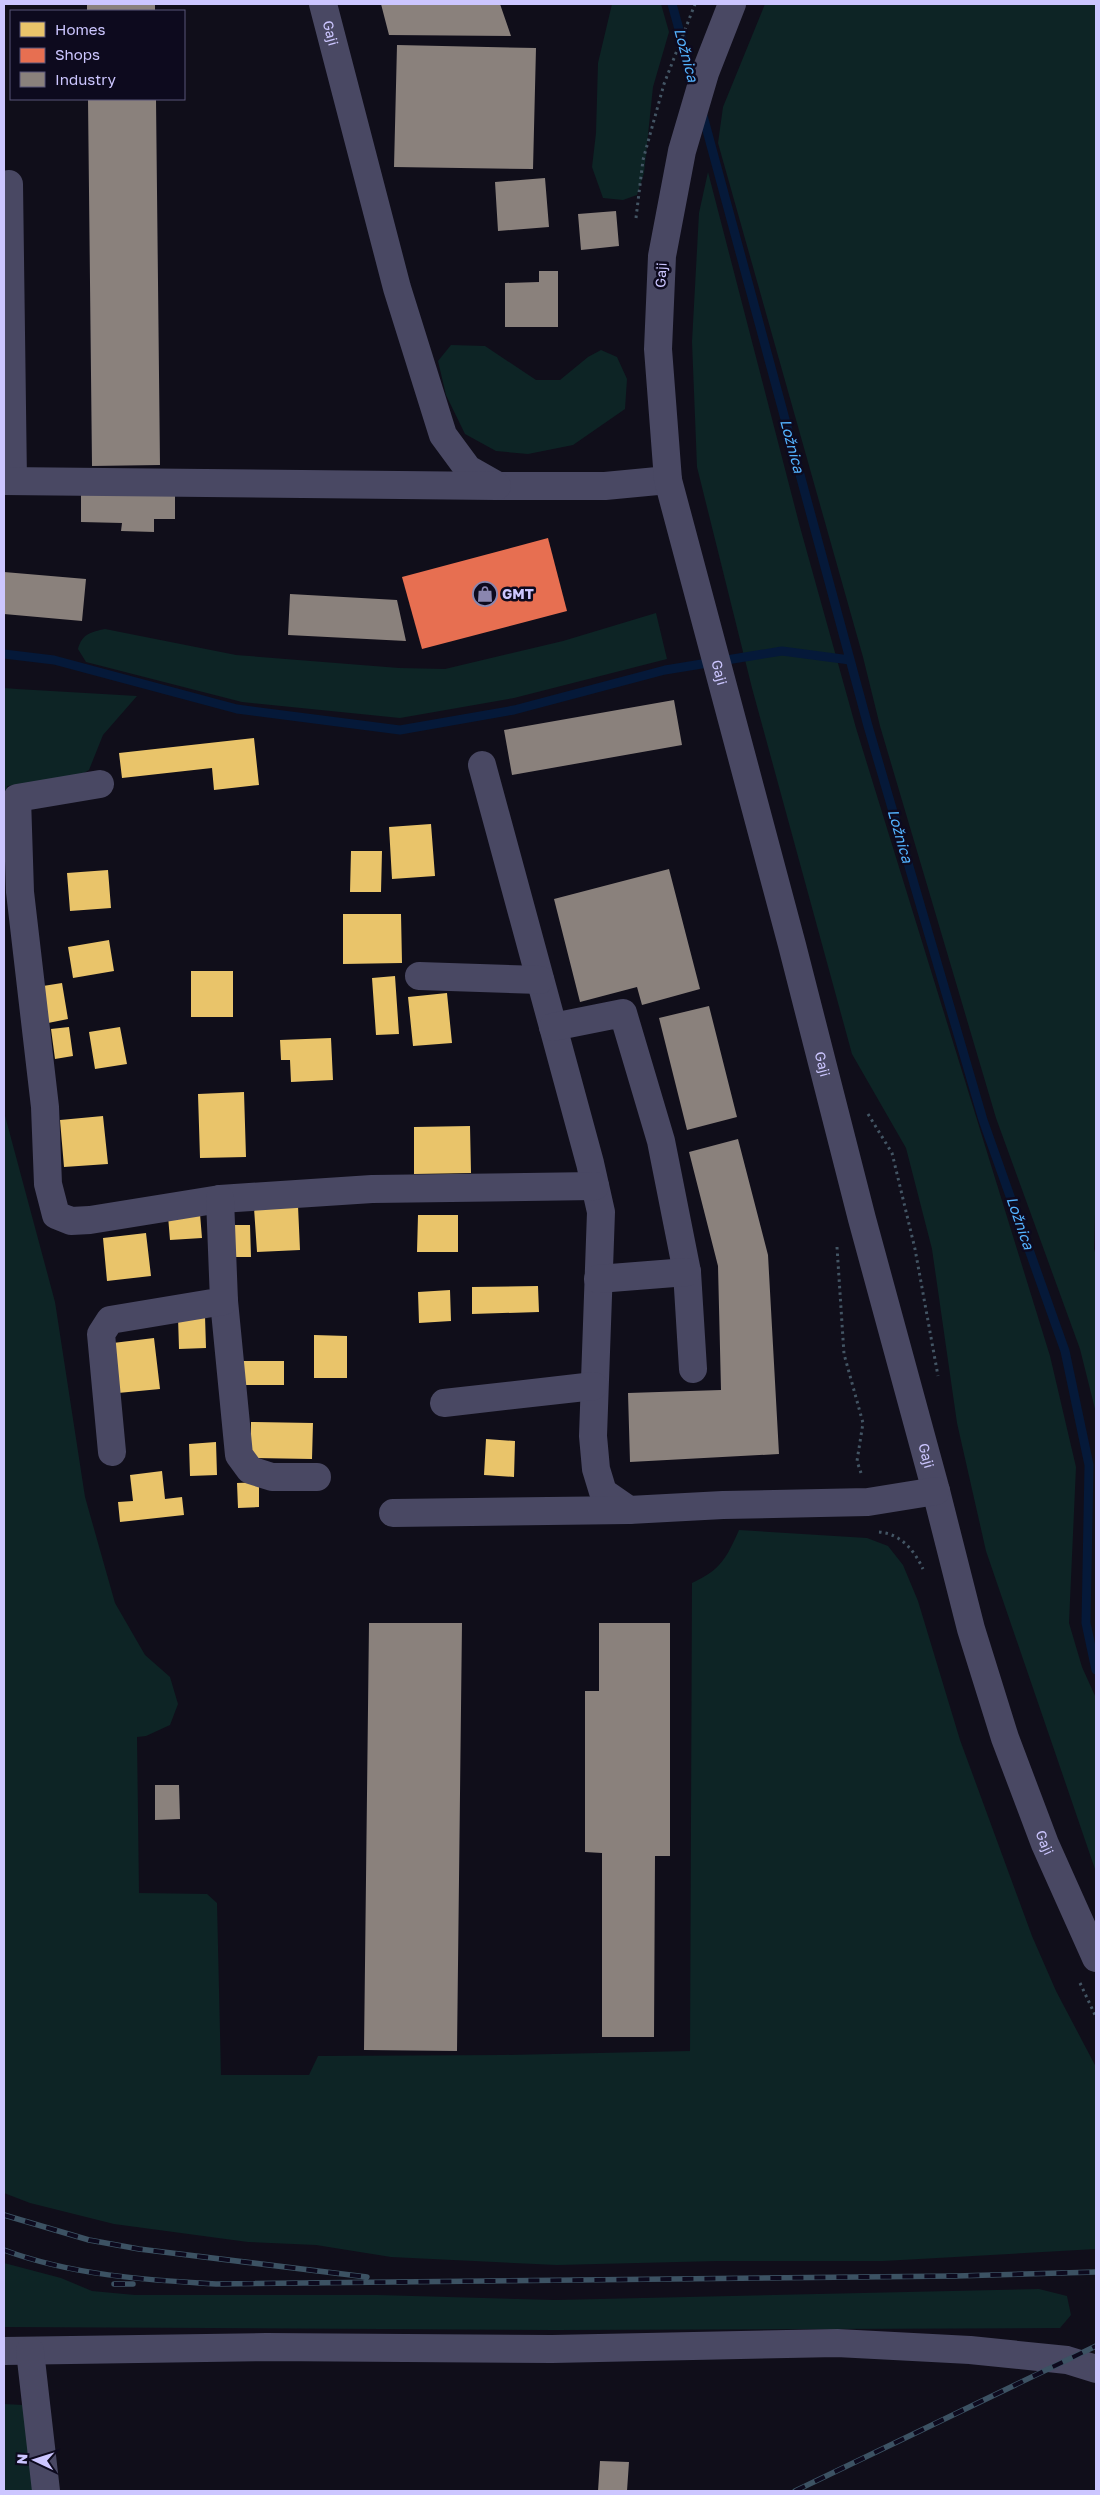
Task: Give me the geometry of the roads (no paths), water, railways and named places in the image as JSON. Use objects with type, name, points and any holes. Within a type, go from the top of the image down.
[{"type":"street","name":"Gaji","points":[[323,4],[397,288],[443,435],[468,469],[498,486],[605,486],[668,480]]},
{"type":"street","name":"Gaji","points":[[727,14],[682,151],[662,256],[658,349],[668,480],[971,1629],[1005,1738],[1046,1844],[1096,1958]]},
{"type":"street","points":[[9,184],[8,481],[498,486]]},
{"type":"street","points":[[482,765],[601,1212],[593,1436],[596,1469],[603,1492],[629,1510]]},
{"type":"street","points":[[100,784],[16,798],[20,892],[44,1098],[48,1184],[56,1215],[71,1221],[90,1220],[220,1199],[372,1189],[595,1186]]},
{"type":"street","points":[[420,976],[540,980]]},
{"type":"street","points":[[553,1027],[623,1013],[661,1141],[687,1272],[693,1369]]},
{"type":"street","points":[[220,1199],[224,1301],[239,1455],[250,1470],[272,1477],[317,1477]]},
{"type":"street","points":[[598,1279],[687,1272]]},
{"type":"street","points":[[112,1452],[101,1334],[110,1320],[224,1301]]},
{"type":"street","points":[[444,1403],[525,1392],[594,1386]]},
{"type":"street","points":[[393,1513],[629,1510],[722,1505],[868,1502],[936,1491]]},
{"type":"street","points":[[46,2491],[17,2351],[266,2347],[552,2348],[837,2343],[970,2350],[1067,2360],[1096,2369]]},
{"type":"waterway","name":"Ložnica","points":[[672,4],[694,83]]},
{"type":"waterway","name":"Ložnica","points":[[702,112],[868,726],[983,1120],[1065,1351],[1089,1465],[1086,1623],[1096,1670]]},
{"type":"waterway","points":[[4,654],[54,660],[237,709],[400,730],[514,710],[665,670],[782,651],[850,660]]},
{"type":"railway","points":[[4,2215],[89,2240],[139,2249],[367,2277]]},
{"type":"railway","points":[[4,2250],[82,2271],[162,2281],[216,2284],[956,2276],[1096,2272]]},
{"type":"railway","points":[[114,2284],[133,2284]]},
{"type":"railway","points":[[795,2491],[1096,2346]]},
{"type":"place","name":"GMT","points":[[485,594]]}]
